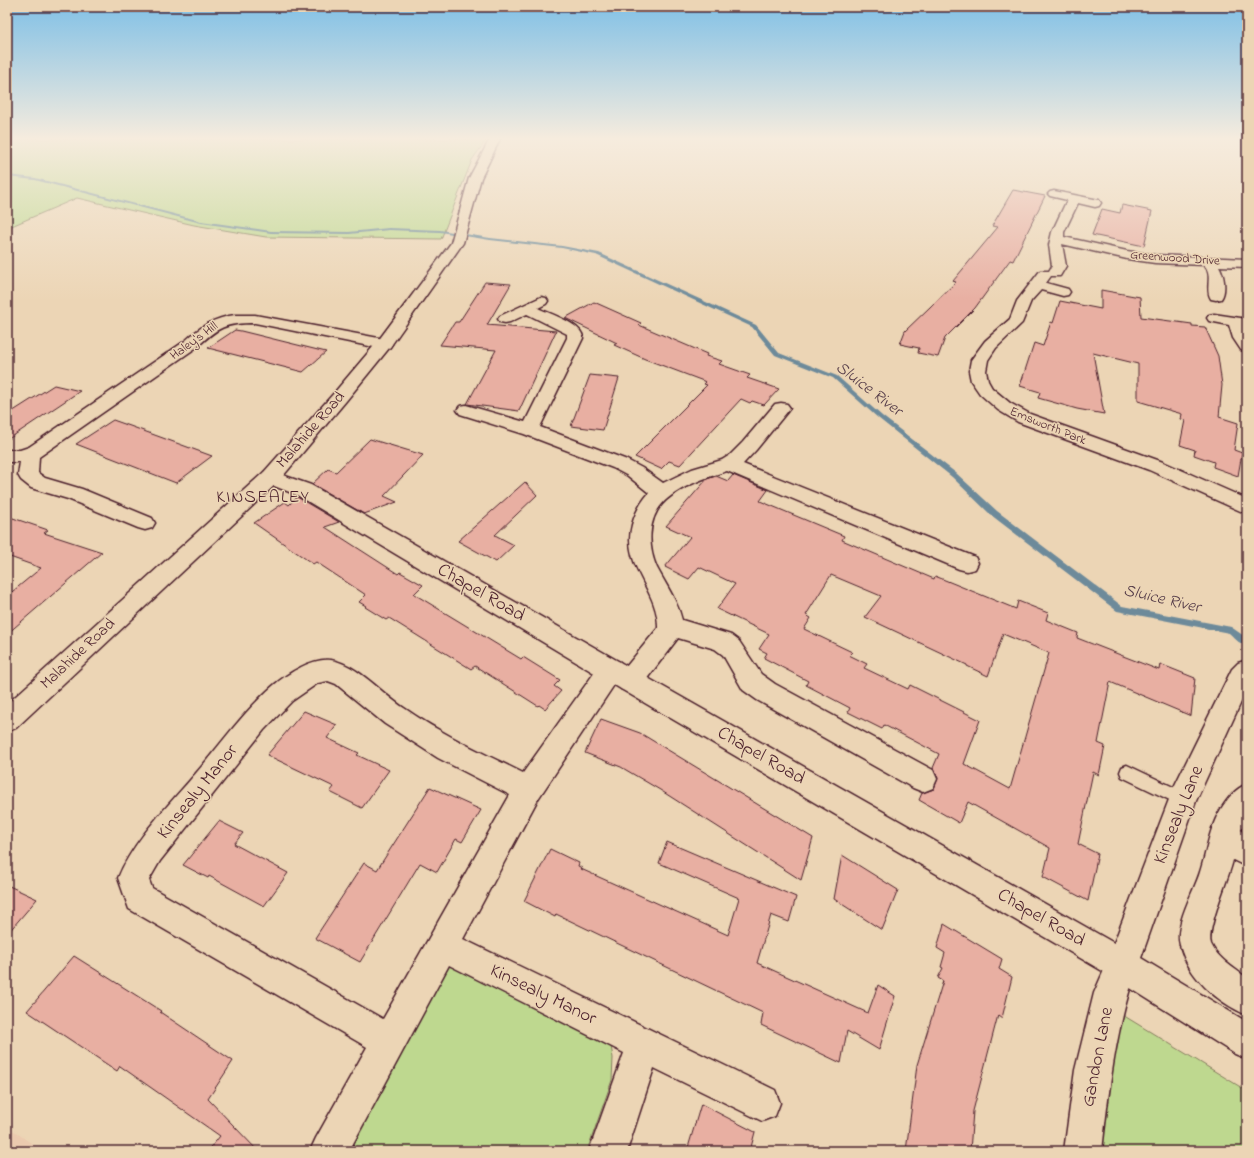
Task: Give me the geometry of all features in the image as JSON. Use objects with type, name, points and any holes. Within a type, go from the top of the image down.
[{"type":"street","name":"Malahide Road","points":[[7,720],[271,477],[340,398],[384,344],[457,243],[471,193]]},
{"type":"street","points":[[1054,194],[1095,203]]},
{"type":"street","points":[[1063,292],[1046,278],[1058,266],[1055,245],[1058,232],[1074,198]]},
{"type":"street","name":"Greenwood Drive","points":[[1057,239],[1127,255],[1155,259],[1247,262]]},
{"type":"street","points":[[1208,261],[1214,266],[1216,271],[1216,296]]},
{"type":"street","name":"Emsworth Park","points":[[1046,278],[1026,298],[1015,323],[993,342],[983,354],[978,365],[979,379],[989,395],[1007,410],[1024,418],[1156,466],[1247,507]]},
{"type":"street","points":[[505,319],[542,300]]},
{"type":"street","points":[[528,308],[572,330],[575,333],[575,338],[530,430]]},
{"type":"street","name":"Haley's Hill","points":[[7,456],[35,452],[191,344],[204,331],[220,322],[234,318],[254,319],[384,344]]},
{"type":"street","points":[[1214,318],[1241,323],[1241,338],[1247,347]]},
{"type":"street","points":[[329,1151],[528,790],[620,675],[670,631],[671,621],[668,609],[646,570],[640,547],[642,527],[647,513],[656,498],[698,474],[717,466],[729,464],[739,457],[781,408]]},
{"type":"street","points":[[466,410],[530,430],[620,464],[635,472],[663,493]]},
{"type":"street","points":[[30,453],[28,475],[38,483],[75,494],[145,523]]},
{"type":"street","points":[[729,464],[739,470],[967,563]]},
{"type":"street","name":"Chapel Road","points":[[271,477],[304,490],[620,675],[1122,964],[1247,1042]]},
{"type":"street","points":[[670,626],[723,642],[731,648],[752,682],[766,692],[923,779]]},
{"type":"street","name":"Kinsealy Manor","points":[[389,1041],[140,898],[133,878],[150,851],[255,722],[283,693],[312,673],[330,670],[345,677],[394,716],[447,749],[528,790]]},
{"type":"street","name":"Kinsealy Lane","points":[[1122,964],[1183,799],[1241,676],[1247,670]]},
{"type":"street","points":[[1247,798],[1229,823],[1236,844],[1215,873],[1200,913],[1195,944],[1203,959],[1216,974],[1247,998]]},
{"type":"street","name":"Kinsealy Manor","points":[[442,945],[762,1104]]},
{"type":"street","name":"Gandon Lane","points":[[1083,1151],[1093,1070],[1111,993],[1122,964]]},
{"type":"street","points":[[608,1151],[644,1045]]},
{"type":"lane","points":[[1127,772],[1183,799]]},
{"type":"shaded area","points":[[7,1126],[42,1151],[7,1151]]},
{"type":"green space","points":[[7,193],[459,193],[441,239],[266,237],[194,225],[77,198],[7,228]]},
{"type":"green space","points":[[452,962],[611,1046],[613,1058],[612,1080],[587,1151],[341,1151],[438,971]]},
{"type":"green space","points":[[1121,1014],[1247,1091],[1247,1151],[1097,1151]]},
{"type":"building","points":[[1011,193],[1029,193],[1045,196],[1013,261],[1010,260],[975,308],[945,338],[938,357],[918,353],[919,348],[900,344],[905,331],[956,282],[953,281],[998,227],[992,226]]},
{"type":"building","points":[[1122,205],[1152,211],[1144,246],[1092,235],[1102,209],[1120,213]]},
{"type":"building","points":[[485,282],[511,284],[487,325],[556,331],[519,411],[467,404],[496,350],[440,345],[455,322],[459,322]]},
{"type":"building","points":[[1101,290],[1140,297],[1141,317],[1205,327],[1218,356],[1222,385],[1219,417],[1238,423],[1234,450],[1242,453],[1238,476],[1213,467],[1214,462],[1194,455],[1195,450],[1180,445],[1185,420],[1181,419],[1182,414],[1138,401],[1138,364],[1093,353],[1104,414],[1077,409],[1038,398],[1040,392],[1020,386],[1034,343],[1043,346],[1051,322],[1053,323],[1060,301],[1101,309]]},
{"type":"building","points":[[594,302],[641,323],[639,325],[707,354],[706,356],[722,361],[719,364],[750,375],[747,378],[779,389],[764,405],[752,401],[750,403],[741,399],[680,465],[669,461],[661,469],[635,457],[707,385],[704,384],[706,382],[645,359],[614,345],[617,343],[565,318]]},
{"type":"building","points":[[235,330],[326,352],[303,372],[208,348]]},
{"type":"building","points":[[590,375],[619,378],[603,430],[571,426]]},
{"type":"building","points":[[54,385],[80,391],[7,440],[7,415]]},
{"type":"building","points":[[113,420],[212,456],[176,483],[76,444]]},
{"type":"building","points":[[370,439],[423,455],[384,496],[397,502],[364,514],[312,484],[328,469],[336,472]]},
{"type":"building","points":[[733,475],[768,490],[760,501],[844,536],[842,540],[934,579],[935,576],[1016,609],[1018,601],[1048,613],[1046,620],[1078,633],[1077,638],[1159,670],[1160,664],[1195,678],[1191,716],[1110,682],[1098,743],[1105,746],[1099,775],[1093,772],[1078,844],[1098,854],[1088,901],[1043,877],[1050,848],[968,802],[959,823],[919,800],[922,793],[934,789],[938,778],[933,768],[939,754],[884,725],[882,729],[848,712],[850,708],[806,685],[808,681],[764,658],[767,653],[759,649],[769,634],[717,609],[735,584],[699,567],[689,579],[665,567],[690,537],[666,526],[707,479],[716,476],[728,481]],"holes":[[[831,575],[881,596],[865,617],[988,676],[1003,634],[1049,653],[1010,789],[964,764],[980,720],[910,685],[908,689],[864,668],[867,664],[849,655],[852,652],[804,629],[811,618],[806,615]]]},
{"type":"building","points":[[525,482],[537,495],[495,535],[514,545],[496,562],[458,541]]},
{"type":"building","points":[[297,497],[339,522],[325,527],[398,574],[400,572],[423,585],[414,594],[521,659],[523,657],[560,680],[554,686],[561,691],[545,709],[539,705],[538,706],[475,666],[471,669],[389,618],[386,620],[365,607],[366,606],[359,602],[366,595],[316,562],[313,564],[254,523],[285,502],[289,505]]},
{"type":"building","points":[[7,516],[48,530],[44,533],[102,552],[7,634],[7,596],[41,568],[7,556]]},
{"type":"building","points":[[304,711],[337,725],[327,738],[359,753],[357,755],[389,770],[362,808],[330,792],[334,787],[267,755]]},
{"type":"building","points":[[601,719],[640,733],[813,838],[801,880],[660,790],[621,767],[585,753]]},
{"type":"building","points":[[430,787],[481,810],[462,842],[456,839],[437,872],[420,863],[360,962],[315,938],[364,863],[377,870]]},
{"type":"building","points":[[219,821],[243,833],[234,844],[288,873],[264,906],[209,876],[208,878],[183,865]]},
{"type":"building","points":[[667,842],[796,897],[789,922],[771,915],[757,963],[868,1013],[878,985],[895,996],[879,1050],[847,1031],[841,1063],[761,1025],[763,1013],[556,914],[555,917],[524,901],[550,849],[579,863],[578,866],[582,868],[581,869],[728,935],[739,898],[659,863]]},
{"type":"building","points":[[842,855],[898,890],[882,930],[834,899]]},
{"type":"building","points":[[7,885],[37,899],[7,934]]},
{"type":"building","points":[[944,924],[1002,959],[999,969],[1012,977],[1002,1018],[998,1015],[973,1111],[970,1151],[906,1151],[917,1065],[943,981],[938,978],[943,968],[941,967],[945,953],[937,948]]},
{"type":"building","points":[[74,956],[161,1011],[160,1012],[233,1061],[208,1099],[258,1151],[208,1151],[220,1136],[120,1066],[117,1071],[27,1011]]},
{"type":"building","points":[[701,1104],[755,1132],[750,1151],[687,1151]]},
{"type":"waterway","name":"Sluice River","points":[[89,193],[201,222],[271,232],[349,233],[389,229],[440,231],[490,239],[562,247],[597,254],[754,326],[777,354],[835,377],[880,417],[954,475],[994,513],[1120,609],[1231,630],[1244,641]]},
{"type":"district","name":"KINSEALEY","points":[[263,498]]}]
